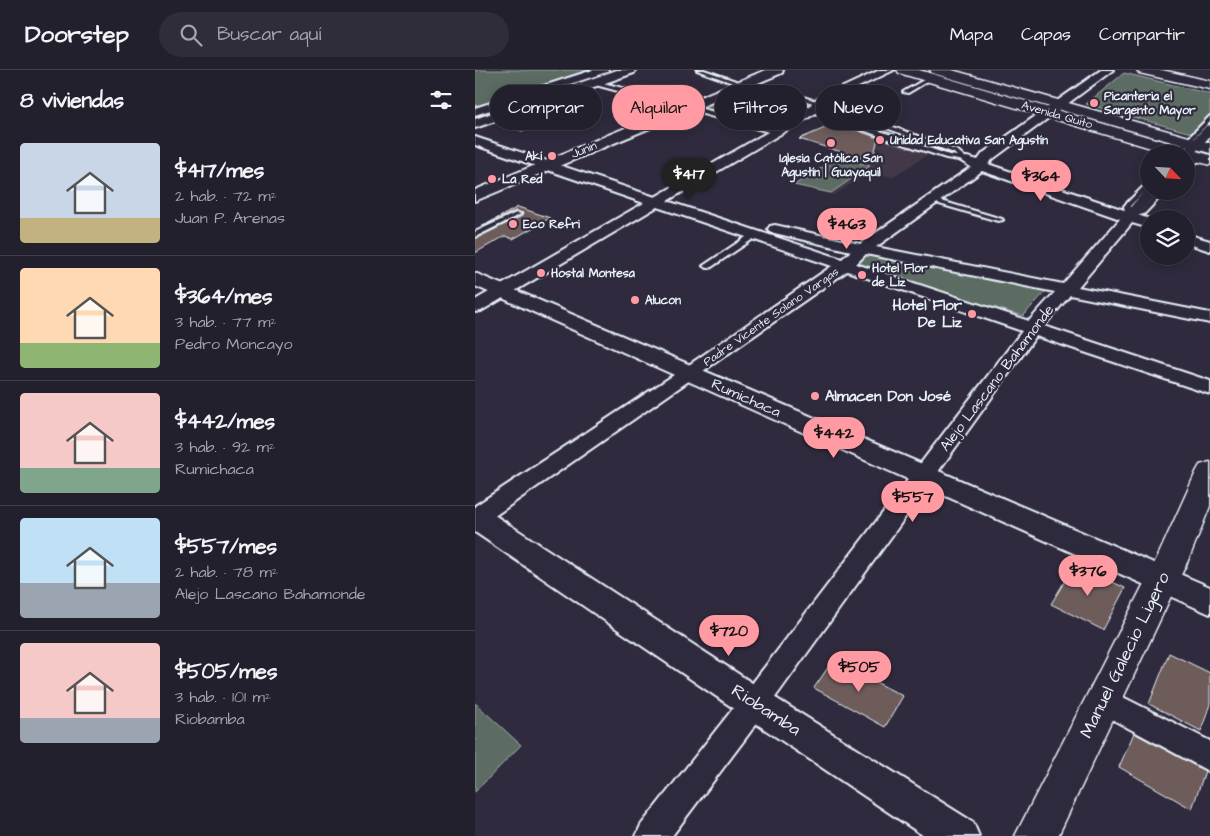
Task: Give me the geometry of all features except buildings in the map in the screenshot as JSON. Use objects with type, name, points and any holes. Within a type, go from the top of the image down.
[{"type":"main road","name":"Avenida Quito","points":[[904,70],[934,74],[1169,145]]},
{"type":"main road","points":[[1144,70],[1210,85]]},
{"type":"main road","name":"Manuel Galecio Ligero","points":[[1036,836],[1162,580],[1210,472]]},
{"type":"street","points":[[475,112],[603,70]]},
{"type":"street","points":[[475,124],[629,70]]},
{"type":"street","name":"Junín","points":[[705,99],[777,70]]},
{"type":"street","points":[[475,307],[658,202],[815,107],[889,70]]},
{"type":"street","name":"Padre Vicente Solano Vargas","points":[[475,517],[690,373],[845,265],[863,249],[931,200],[972,162],[987,156],[1108,70]]},
{"type":"street","points":[[578,78],[612,87]]},
{"type":"street","points":[[705,112],[776,131]]},
{"type":"street","points":[[1195,152],[1210,129]]},
{"type":"street","name":"Junín","points":[[475,196],[631,130]]},
{"type":"street","points":[[475,140],[1210,388]]},
{"type":"street","points":[[972,162],[1138,221]]},
{"type":"street","name":"Alejo Lascano Bahamonde","points":[[652,836],[754,703],[1033,328],[1065,289],[1138,221],[1148,200]]},
{"type":"street","points":[[658,202],[863,249],[1210,318]]},
{"type":"street","points":[[1195,241],[1210,246]]},
{"type":"street","name":"Rumichaca","points":[[475,279],[1210,601]]},
{"type":"street","name":"Riobamba","points":[[475,517],[754,703],[959,836]]},
{"type":"street","points":[[1103,700],[1210,757]]},
{"type":"lane","points":[[699,70],[744,82],[939,154],[972,162]]},
{"type":"lane","points":[[717,70],[744,82]]},
{"type":"lane","points":[[906,92],[934,74]]},
{"type":"lane","points":[[815,107],[924,140],[956,152],[972,162]]},
{"type":"lane","points":[[1195,151],[1210,118]]},
{"type":"lane","points":[[1140,192],[1127,206],[1138,221],[1142,213],[1154,200]]},
{"type":"lane","points":[[931,200],[1000,220]]},
{"type":"lane","points":[[475,235],[518,214]]},
{"type":"lane","points":[[707,266],[755,235]]},
{"type":"shaded area","points":[[869,133],[931,153],[892,177],[872,171],[834,195],[792,185],[838,157],[865,163],[878,153],[880,149],[857,141]]},
{"type":"green space","points":[[475,70],[588,70],[543,85],[490,85],[490,103],[475,108]]},
{"type":"green space","points":[[1124,73],[1210,94],[1210,114],[1191,133],[1086,104]]},
{"type":"green space","points":[[715,102],[715,111],[705,108],[705,105]]},
{"type":"green space","points":[[839,157],[870,166],[831,193],[794,185]]},
{"type":"green space","points":[[867,254],[1046,291],[1023,316],[853,266]]},
{"type":"green space","points":[[475,703],[521,745],[475,792]]},
{"type":"place","name":"Picanteria el Sargento Mayor","points":[[1094,103]]},
{"type":"place","name":"Unidad Educativa San Agustín","points":[[880,140]]},
{"type":"place","name":"Iglesia Católica San Agustín | Guayaquil","points":[[831,143]]},
{"type":"place","name":"Akí","points":[[552,156]]},
{"type":"place","name":"La Red","points":[[492,179]]},
{"type":"place","name":"Eco Refri","points":[[513,224]]},
{"type":"place","name":"Hostal Montesa","points":[[541,273]]},
{"type":"place","name":"Hotel Flor de Liz","points":[[862,275]]},
{"type":"place","name":"Alucon","points":[[635,300]]},
{"type":"place","name":"Hotel Flor De Liz","points":[[972,314]]},
{"type":"place","name":"Almacen Don José","points":[[815,396]]}]
